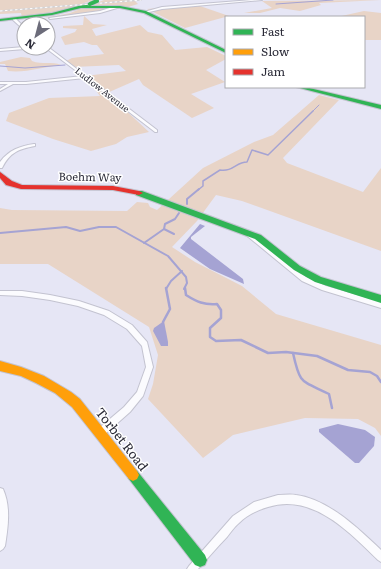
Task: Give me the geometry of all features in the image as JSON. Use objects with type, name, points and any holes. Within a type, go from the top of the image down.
[{"type":"main road","points":[[0,20],[45,16],[89,6],[116,7],[145,12],[225,52]]},
{"type":"main road","points":[[303,88],[381,107]]},
{"type":"main road","name":"Boehm Way","points":[[0,174],[9,183],[28,188],[105,187],[131,190],[203,215],[258,237],[288,264],[328,287],[381,299]]},
{"type":"main road","name":"Torbet Road","points":[[0,366],[28,373],[54,384],[76,402],[200,560]]},
{"type":"street","points":[[145,12],[162,8],[261,0]]},
{"type":"street","points":[[56,17],[100,12],[116,7]]},
{"type":"street","points":[[0,50],[16,49]]},
{"type":"street","name":"Ludlow Avenue","points":[[56,54],[156,131]]},
{"type":"street","points":[[0,83],[10,84],[86,77]]},
{"type":"street","points":[[0,90],[10,84]]},
{"type":"street","points":[[0,166],[3,160],[10,154],[21,148],[34,145]]},
{"type":"street","name":"Boehm Way","points":[[328,287],[381,305]]},
{"type":"street","points":[[0,293],[40,294],[80,303],[101,310],[126,324],[141,338],[148,357],[149,367],[144,385],[134,402],[101,432]]},
{"type":"street","points":[[0,492],[4,511],[4,529],[0,546]]},
{"type":"street","points":[[192,569],[236,519],[245,512],[266,502],[285,499],[303,501],[330,511],[381,557]]},
{"type":"shaded area","points":[[0,0],[93,0],[61,11],[28,16],[22,16],[21,13],[0,14]]},
{"type":"shaded area","points":[[104,0],[134,0],[138,4],[128,7],[112,6],[108,10],[55,16],[70,13]]},
{"type":"shaded area","points":[[381,0],[319,3],[321,5],[300,11],[280,8],[260,13],[244,13],[272,8],[262,1]]},
{"type":"shaded area","points":[[197,5],[229,16],[185,28],[147,9]]},
{"type":"shaded area","points":[[364,11],[381,13],[381,40],[365,40],[365,16],[342,16]]},
{"type":"shaded area","points":[[84,16],[93,24],[107,25],[92,29],[96,36],[140,25],[148,32],[162,35],[175,50],[207,47],[225,56],[225,60],[206,70],[225,82],[191,94],[214,108],[192,118],[143,85],[139,79],[107,93],[149,132],[127,137],[116,144],[91,151],[53,139],[6,121],[9,113],[49,98],[100,96],[85,76],[126,71],[119,65],[73,67],[66,61],[72,58],[104,54],[97,45],[84,42],[65,45],[61,37],[75,32],[77,29],[63,28],[63,26],[83,25]]},
{"type":"shaded area","points":[[21,57],[30,58],[32,61],[39,63],[54,63],[61,65],[28,71],[8,71],[5,64],[0,64],[0,62]]},
{"type":"shaded area","points":[[319,95],[339,100],[283,158],[287,163],[363,192],[381,168],[381,251],[242,201],[216,195],[197,221],[172,247],[195,262],[242,286],[276,314],[381,345],[381,436],[375,428],[358,419],[305,418],[233,435],[203,458],[148,399],[153,384],[158,355],[149,327],[48,264],[0,264],[0,208],[12,210],[127,211],[137,202],[148,203],[150,207],[157,210],[203,168],[254,142],[273,135]]},
{"type":"water","points":[[200,224],[205,226],[191,237],[191,239],[243,279],[244,284],[210,269],[180,248]]},
{"type":"water","points":[[164,321],[168,346],[161,346],[153,331],[154,328]]},
{"type":"water","points":[[338,424],[365,430],[375,437],[374,446],[359,463],[355,463],[319,432],[319,429]]},
{"type":"waterway","points":[[276,4],[333,0]]},
{"type":"waterway","points":[[0,66],[25,68],[65,65]]},
{"type":"waterway","points":[[313,111],[319,105]]},
{"type":"waterway","points":[[198,190],[203,186],[203,181],[220,170],[228,170],[243,162],[247,162],[252,150],[268,155],[313,111]]},
{"type":"waterway","points":[[187,204],[187,199],[199,189]]},
{"type":"waterway","points":[[164,229],[165,224],[175,219],[179,213]]},
{"type":"waterway","points":[[0,233],[66,227],[80,231],[99,227],[116,227],[144,243]]},
{"type":"waterway","points":[[144,243],[164,229]]},
{"type":"waterway","points":[[164,229],[174,234]]},
{"type":"waterway","points":[[144,243],[168,256],[181,272]]},
{"type":"waterway","points":[[166,289],[171,281],[181,272]]},
{"type":"waterway","points":[[181,272],[186,277],[187,283],[184,289]]},
{"type":"waterway","points":[[185,288],[186,295],[197,301],[217,304],[221,310],[221,318],[210,328],[210,337],[216,341],[241,340],[268,353],[286,352],[317,356],[348,370],[370,372],[377,376],[381,382]]},
{"type":"waterway","points":[[163,322],[170,309],[166,289]]},
{"type":"waterway","points":[[293,353],[300,376],[307,383],[329,394],[332,408]]},
{"type":"railway","points":[[0,11],[141,0]]},
{"type":"traffic: fast","points":[[90,4],[97,1]]},
{"type":"traffic: fast","points":[[0,20],[52,14],[90,4]]},
{"type":"traffic: fast","points":[[82,7],[120,7],[145,12],[225,52]]},
{"type":"traffic: fast","points":[[303,88],[381,107]]},
{"type":"traffic: fast","points":[[139,193],[258,237],[297,268],[318,280],[381,299]]},
{"type":"traffic: fast","points":[[133,475],[200,560]]},
{"type":"traffic: slow","points":[[0,366],[11,368],[40,379],[76,403],[133,475]]},
{"type":"traffic: jam","points":[[0,174],[9,183],[21,187],[113,188],[139,193]]}]
